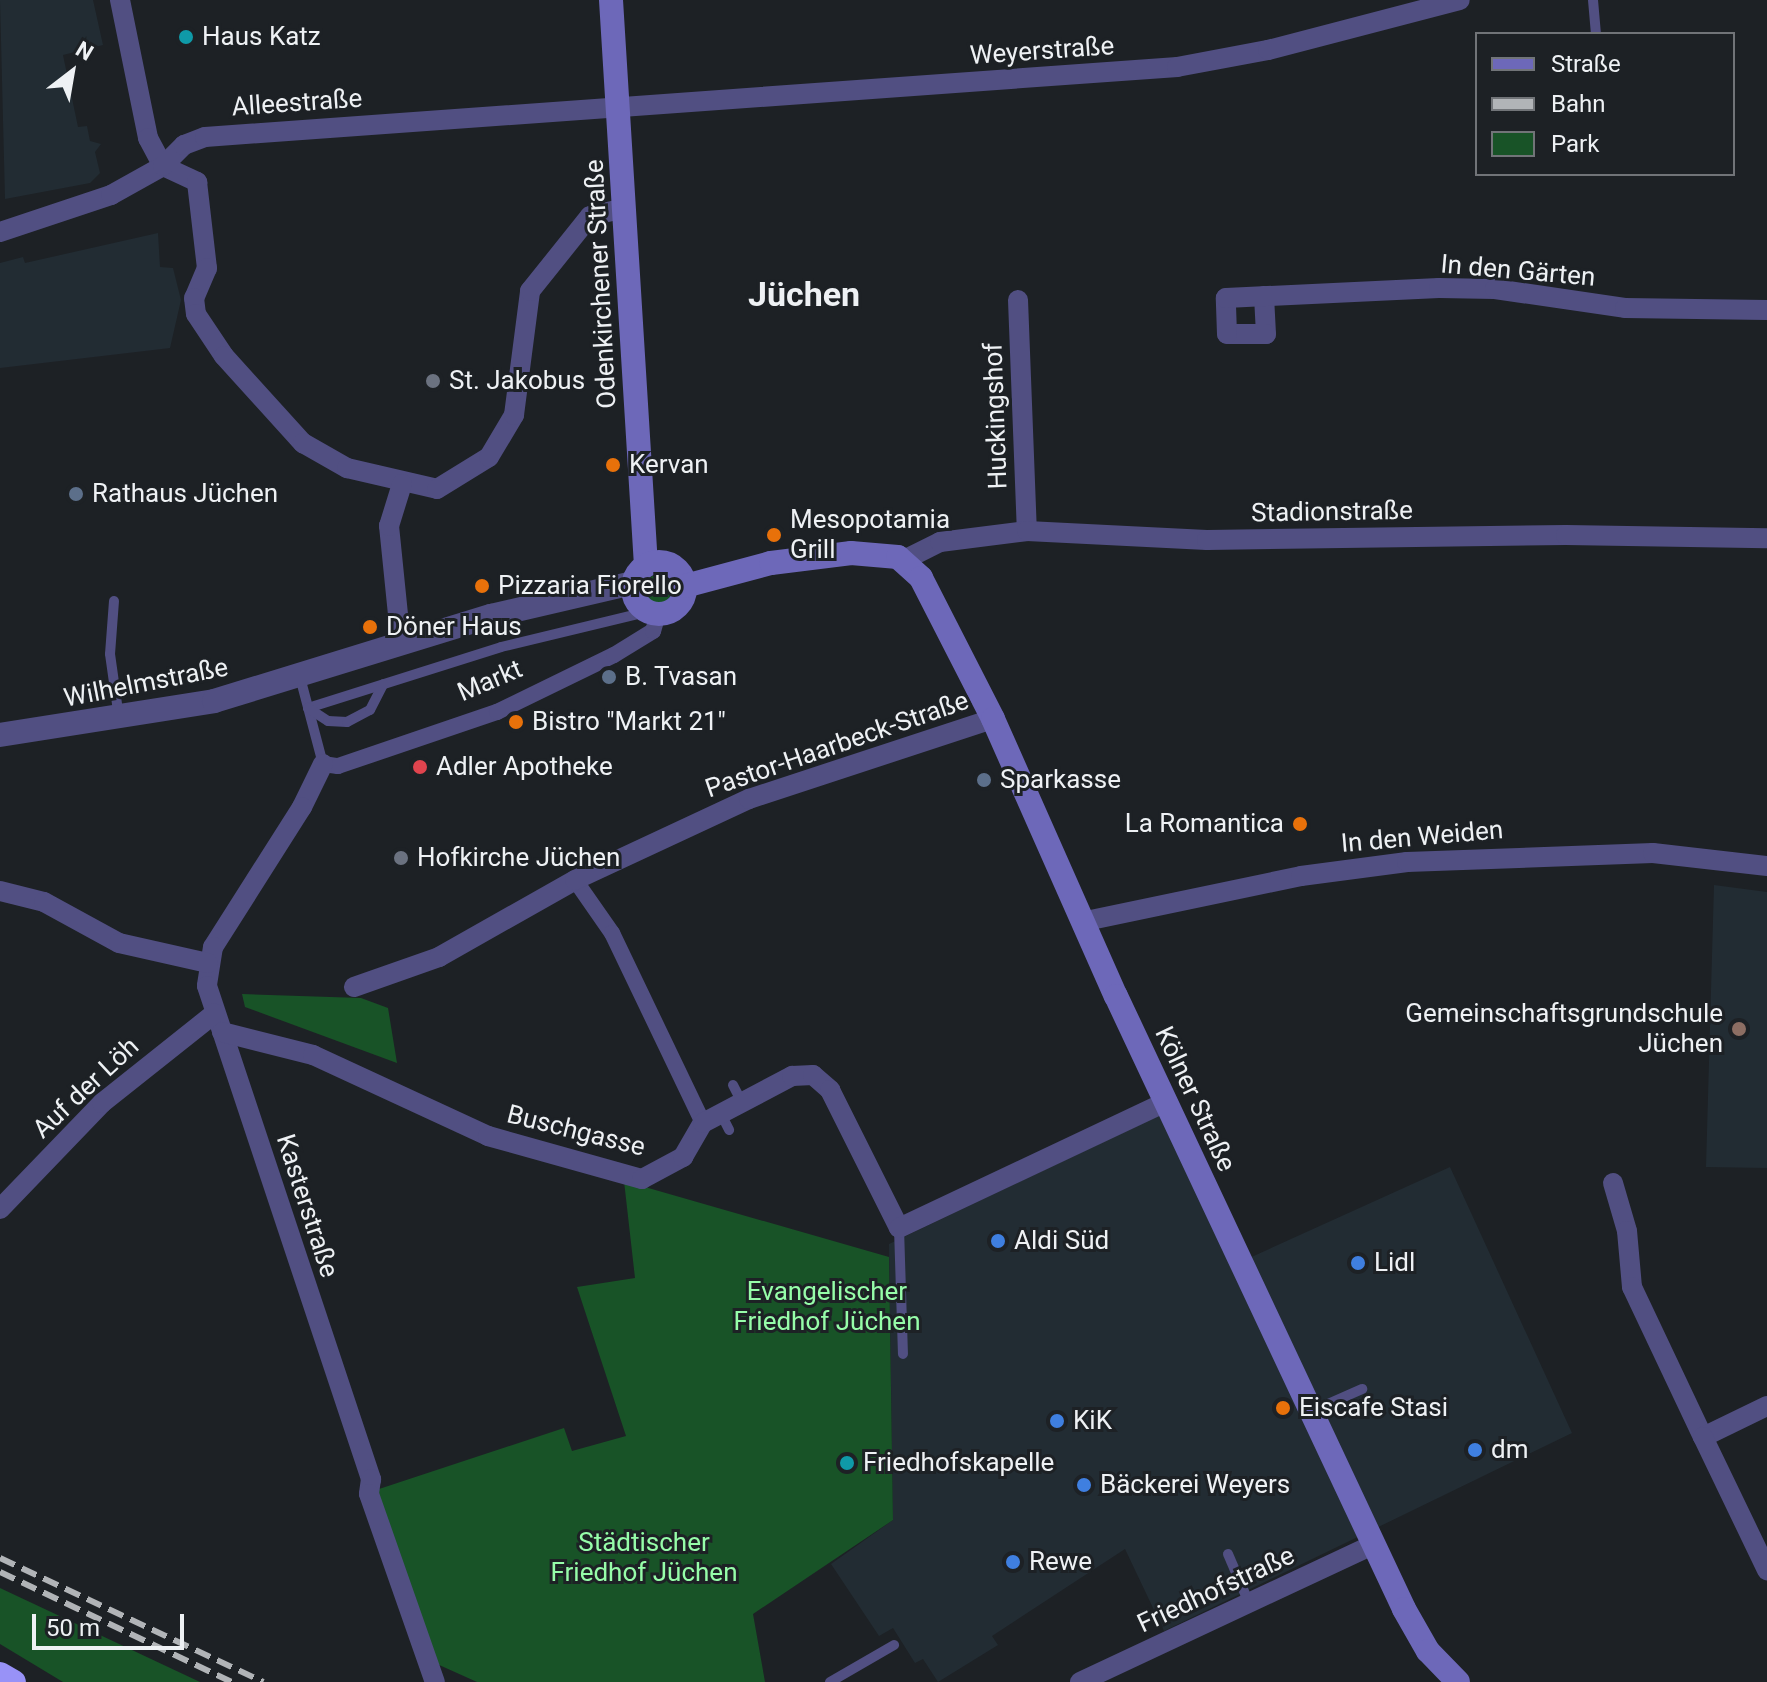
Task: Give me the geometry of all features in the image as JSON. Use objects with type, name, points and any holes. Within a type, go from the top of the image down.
[{"type":"highway","points":[[0,1674],[14,1682]]},
{"type":"main road","name":"Odenkirchener Straße","points":[[611,0],[621,108],[639,574]]},
{"type":"main road","points":[[653,613],[634,599],[639,574],[668,563],[685,586],[788,560],[876,553],[904,560]]},
{"type":"main road","name":"Kölner Straße","points":[[904,560],[926,587],[993,719],[1166,1102],[1374,1544],[1422,1640],[1458,1682]]},
{"type":"main road","name":"Markt","points":[[653,613],[675,609],[685,586]]},
{"type":"street","points":[[120,0],[148,138],[163,166],[197,182],[207,268],[194,306],[215,344],[314,452],[402,484],[446,487],[477,468],[502,442],[515,410],[528,296],[590,216],[625,208]]},
{"type":"street","name":"Weyerstraße","points":[[621,108],[1177,67],[1268,50],[1460,0]]},
{"type":"street","name":"Alleestraße","points":[[0,232],[111,195],[163,166],[184,145],[217,135],[621,108]]},
{"type":"street","name":"In den Gärten","points":[[1264,296],[1467,287],[1625,308],[1767,310]]},
{"type":"street","name":"Huckingshof","points":[[1018,300],[1027,531]]},
{"type":"street","points":[[401,644],[389,526],[402,484]]},
{"type":"street","name":"Stadionstraße","points":[[904,560],[940,542],[1027,531],[1207,540],[1566,535],[1767,538]]},
{"type":"street","points":[[300,677],[639,574]]},
{"type":"street","name":"Markt","points":[[323,764],[338,766],[497,712],[614,655],[653,631],[653,613]]},
{"type":"street","name":"Wilhelmstraße","points":[[0,735],[119,720],[300,677]]},
{"type":"street","name":"Pastor-Haarbeck-Straße","points":[[354,987],[439,957],[575,880],[749,799],[993,719]]},
{"type":"street","points":[[0,891],[44,902],[119,943],[208,963],[323,764]]},
{"type":"street","name":"In den Weiden","points":[[1086,921],[1301,876],[1407,862],[1653,853],[1767,866]]},
{"type":"street","points":[[575,880],[612,933],[718,1122],[737,1094],[797,1074],[823,1081],[899,1228],[1166,1102]]},
{"type":"street","name":"Kasterstraße","points":[[208,963],[207,986],[218,1023],[371,1479],[369,1494],[435,1682]]},
{"type":"street","name":"Buschgasse","points":[[218,1023],[326,1060],[488,1136],[642,1179],[683,1157],[718,1122]]},
{"type":"street","name":"Auf der Löh","points":[[0,1209],[102,1103],[218,1023]]},
{"type":"street","points":[[1613,1183],[1627,1231],[1632,1287],[1767,1570]]},
{"type":"street","points":[[1703,1437],[1767,1406]]},
{"type":"street","name":"Friedhofstraße","points":[[1080,1682],[1374,1544]]},
{"type":"lane","points":[[1593,0],[1596,32]]},
{"type":"lane","points":[[114,601],[110,654],[119,720]]},
{"type":"lane","points":[[308,708],[512,644],[653,613]]},
{"type":"lane","points":[[300,677],[323,764]]},
{"type":"lane","points":[[308,708],[334,723],[354,720],[374,706],[383,684]]},
{"type":"lane","points":[[899,1228],[903,1354]]},
{"type":"lane","points":[[1312,1411],[1362,1389]]},
{"type":"lane","points":[[1228,1554],[1249,1603]]},
{"type":"lane","points":[[830,1682],[894,1645]]},
{"type":"shaded area","points":[[0,0],[93,0],[103,45],[63,55],[78,127],[87,126],[90,141],[101,144],[95,152],[100,173],[90,183],[5,199]]},
{"type":"shaded area","points":[[158,233],[160,267],[173,268],[181,300],[170,348],[0,368],[0,263],[23,257],[25,263]]},
{"type":"shaded area","name":"Gemeinschaftsgrundschule Jüchen","points":[[1714,885],[1767,892],[1767,1168],[1706,1167]]},
{"type":"shaded area","points":[[1164,1113],[1236,1264],[1450,1167],[1572,1433],[1164,1631],[1125,1549],[992,1636],[998,1645],[938,1682],[923,1659],[915,1663],[893,1628],[879,1636],[831,1564],[893,1520],[889,1244]]},
{"type":"green space","points":[[658,575],[668,579],[672,589],[668,599],[658,603],[648,599],[644,589],[648,579]]},
{"type":"green space","points":[[242,994],[361,998],[388,1008],[397,1063],[245,1007]]},
{"type":"green space","name":"Städtischer Friedhof Jüchen","points":[[624,1181],[889,1257],[893,1520],[753,1614],[765,1682],[477,1682],[437,1664],[373,1491],[564,1428],[572,1451],[626,1436],[577,1287],[635,1278]]},
{"type":"green space","points":[[0,1588],[200,1682],[63,1682],[0,1644]]},
{"type":"railway","points":[[0,1558],[263,1682]]},
{"type":"railway","points":[[0,1572],[232,1682]]},
{"type":"place","name":"Haus Katz","points":[[186,37]]},
{"type":"place","name":"St. Jakobus","points":[[433,381]]},
{"type":"place","name":"Kervan","points":[[613,465]]},
{"type":"place","name":"Rathaus Jüchen","points":[[76,494]]},
{"type":"place","name":"Mesopotamia Grill","points":[[774,535]]},
{"type":"place","name":"Pizzaria Fiorello","points":[[482,586]]},
{"type":"place","name":"Döner Haus","points":[[370,627]]},
{"type":"place","name":"B. Tvasan","points":[[609,677]]},
{"type":"place","name":"Bistro \"Markt 21\"","points":[[516,722]]},
{"type":"place","name":"Adler Apotheke","points":[[420,767]]},
{"type":"place","name":"Sparkasse","points":[[984,780]]},
{"type":"place","name":"La Romantica","points":[[1300,824]]},
{"type":"place","name":"Hofkirche Jüchen","points":[[401,858]]},
{"type":"place","name":"Gemeinschaftsgrundschule Jüchen","points":[[1739,1029]]},
{"type":"place","name":"Aldi Süd","points":[[998,1241]]},
{"type":"place","name":"Lidl","points":[[1358,1263]]},
{"type":"place","name":"Eiscafe Stasi","points":[[1283,1408]]},
{"type":"place","name":"KiK","points":[[1057,1421]]},
{"type":"place","name":"dm","points":[[1475,1450]]},
{"type":"place","name":"Friedhofskapelle","points":[[847,1463]]},
{"type":"place","name":"Bäckerei Weyers","points":[[1084,1485]]},
{"type":"place","name":"Rewe","points":[[1013,1562]]},
{"type":"district","name":"Jüchen","points":[[804,295]]},
{"type":"park label","name":"Evangelischer Friedhof Jüchen","points":[[827,1307]]}]
